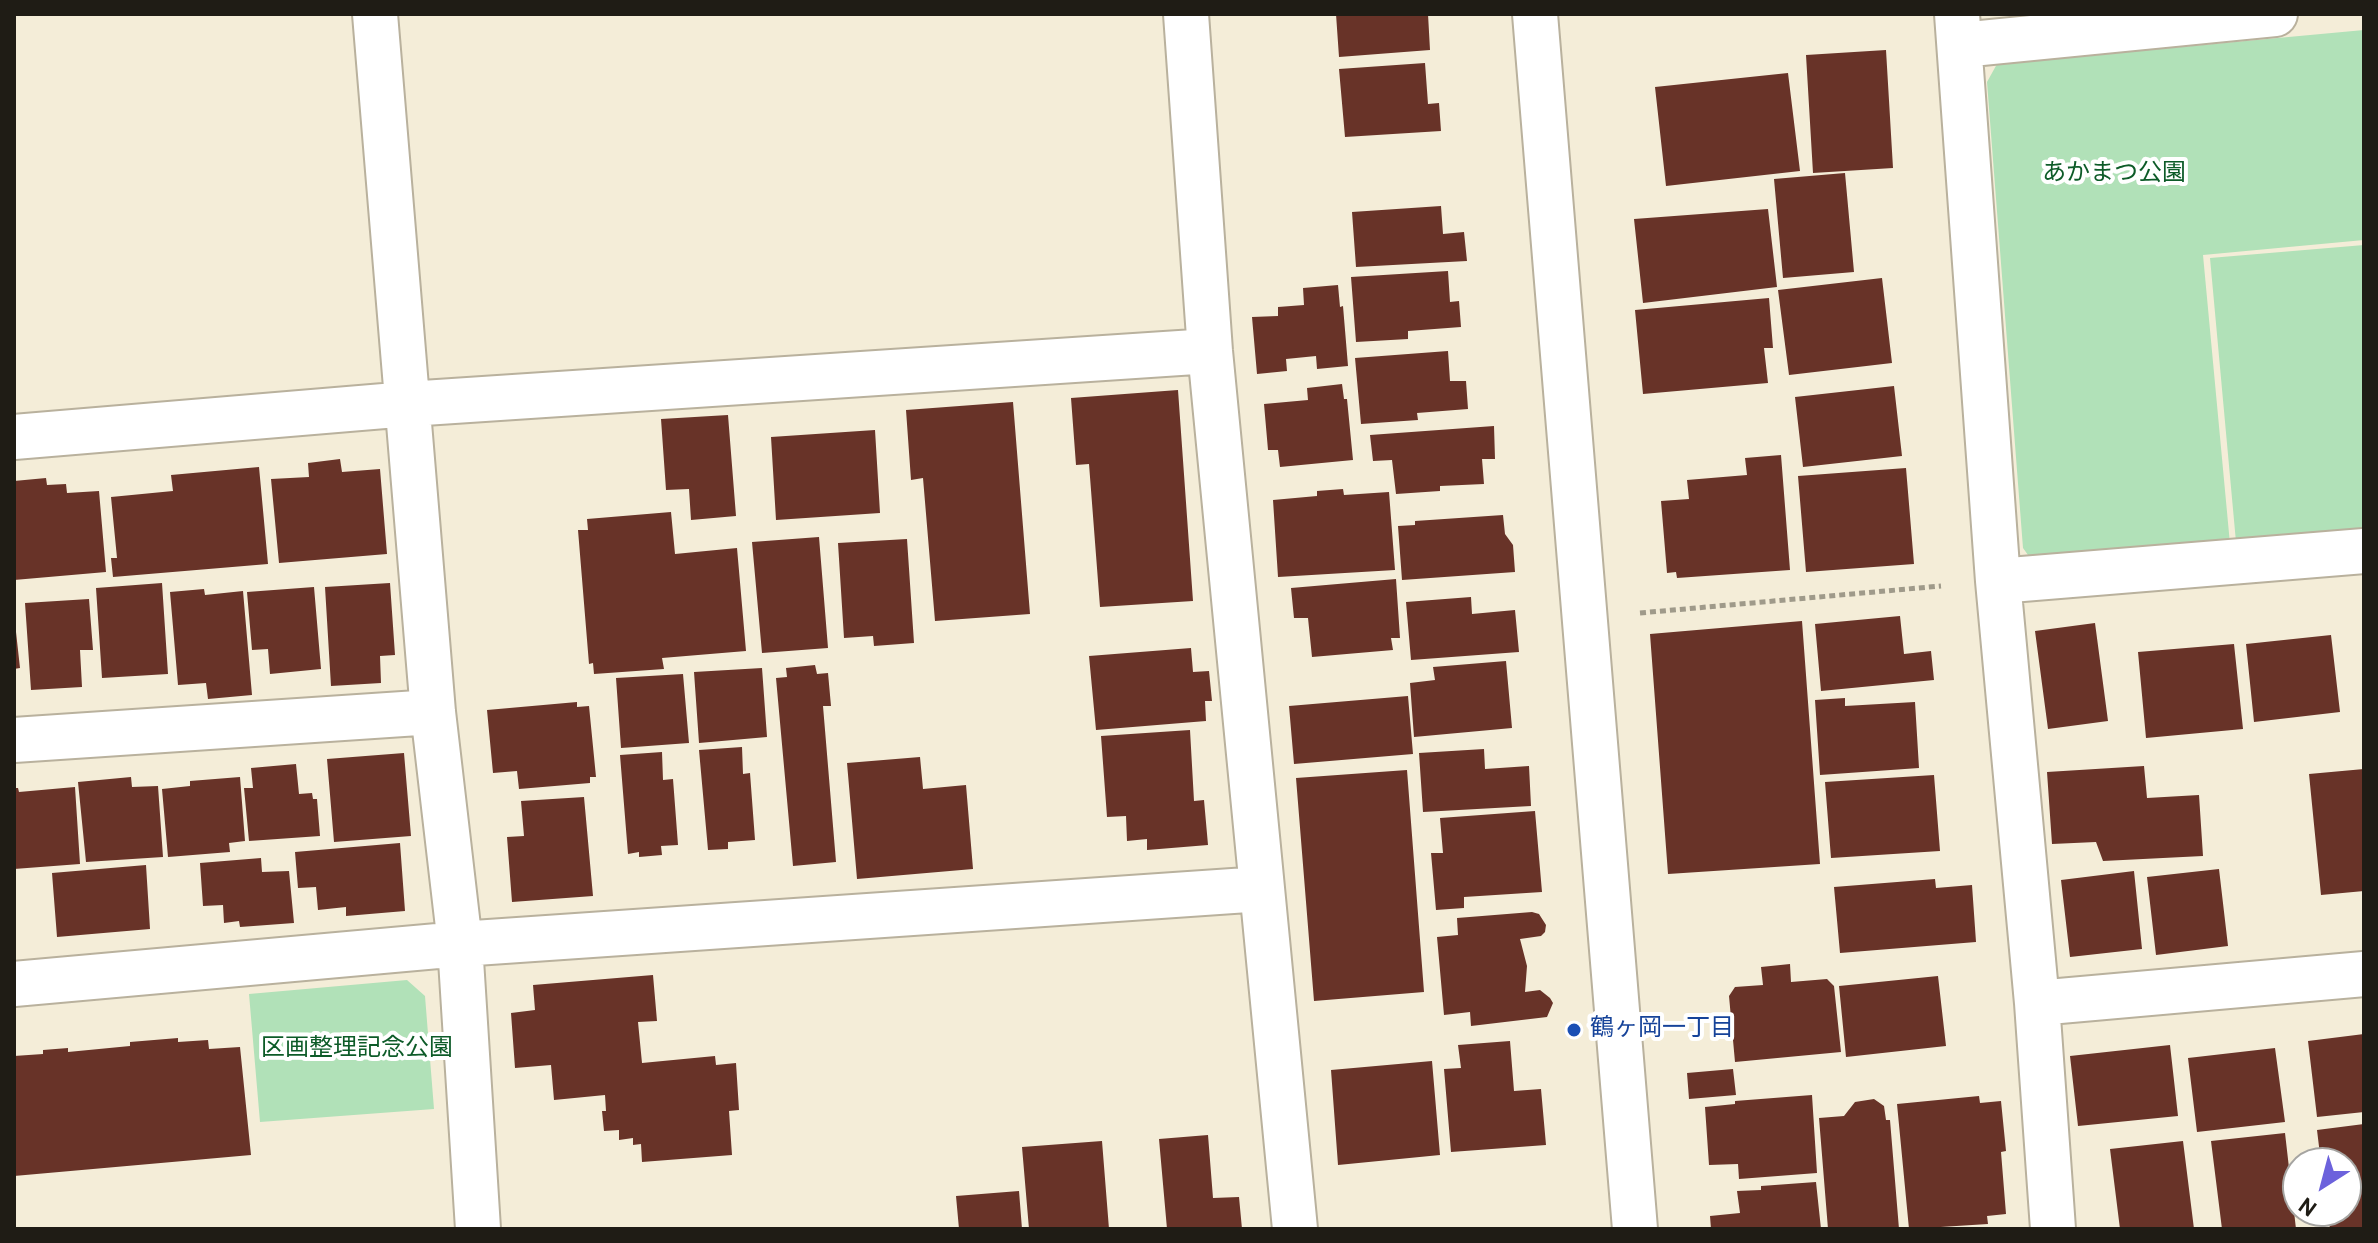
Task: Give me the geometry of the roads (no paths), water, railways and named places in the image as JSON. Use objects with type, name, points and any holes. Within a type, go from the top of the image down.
[{"type":"street","points":[[375,14],[433,712],[460,944],[478,1229]]},
{"type":"street","points":[[1186,14],[1210,351],[1295,1229]]},
{"type":"street","points":[[1535,14],[1635,1229]]},
{"type":"street","points":[[2053,1229],[2037,1003],[1998,581],[1959,30],[2275,14]]},
{"type":"street","points":[[14,437],[408,404],[1210,351]]},
{"type":"street","points":[[1998,581],[2364,551]]},
{"type":"street","points":[[14,740],[433,712]]},
{"type":"street","points":[[14,984],[460,944],[1262,889]]},
{"type":"street","points":[[2037,1003],[2364,974]]},
{"type":"place","name":"鶴ヶ岡一丁目","points":[[1574,1030]]},
{"type":"park label","name":"あかまつ公園","points":[[2114,175]]},
{"type":"park label","name":"区画整理記念公園","points":[[357,1050]]}]
